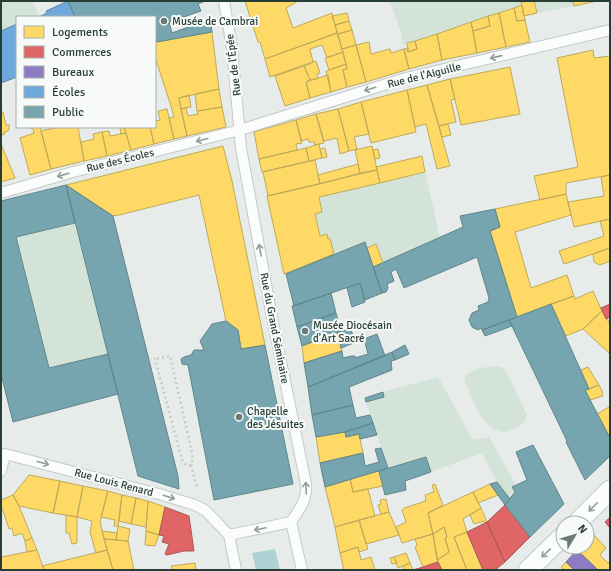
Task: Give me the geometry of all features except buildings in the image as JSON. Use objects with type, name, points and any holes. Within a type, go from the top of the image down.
[{"type":"street","points":[[585,515],[610,490]]},
{"type":"street","points":[[528,570],[555,544]]},
{"type":"lane","name":"Rue de l'Épée","points":[[224,1],[232,48],[240,130]]},
{"type":"lane","name":"Rue de l'Aiguille","points":[[240,130],[406,78],[610,30]]},
{"type":"lane","name":"Rue des Écoles","points":[[1,194],[73,172],[240,130]]},
{"type":"lane","name":"Rue du Grand Séminaire","points":[[240,130],[241,148],[307,491],[304,502],[291,522]]},
{"type":"lane","name":"Rue Louis Renard","points":[[1,471],[3,450],[195,505],[206,511],[229,535]]},
{"type":"lane","points":[[236,570],[229,535],[291,522],[302,570]]},
{"type":"path","points":[[149,360],[170,356],[192,453],[193,459],[191,465],[197,488]]},
{"type":"path","points":[[155,359],[182,460],[186,465],[191,465]]},
{"type":"green space","points":[[1,1],[32,1],[40,16],[16,16],[16,24],[1,31]]},
{"type":"green space","points":[[390,1],[523,1],[521,2],[522,5],[403,45],[401,33]]},
{"type":"green space","points":[[534,1],[573,1],[574,6],[537,13]]},
{"type":"green space","points":[[425,172],[440,237],[383,263],[376,244],[367,248],[365,242],[334,254],[327,234],[320,236],[315,214],[322,211],[319,197]]},
{"type":"green space","points":[[75,223],[108,354],[49,368],[16,237]]},
{"type":"green space","points":[[492,366],[501,367],[507,372],[527,415],[526,420],[510,431],[501,432],[486,422],[470,395],[464,378],[480,368]]},
{"type":"green space","points":[[438,377],[473,440],[489,437],[516,485],[512,487],[515,492],[510,499],[497,482],[482,453],[431,472],[426,457],[388,468],[366,402],[384,397],[383,392]]},
{"type":"water","points":[[275,549],[280,570],[256,570],[252,553]]},
{"type":"place","name":"Musée de Cambrai","points":[[164,21]]},
{"type":"place","name":"Musée Diocésain d'Art Sacré","points":[[305,331]]},
{"type":"place","name":"Chapelle des Jésuites","points":[[239,417]]}]
